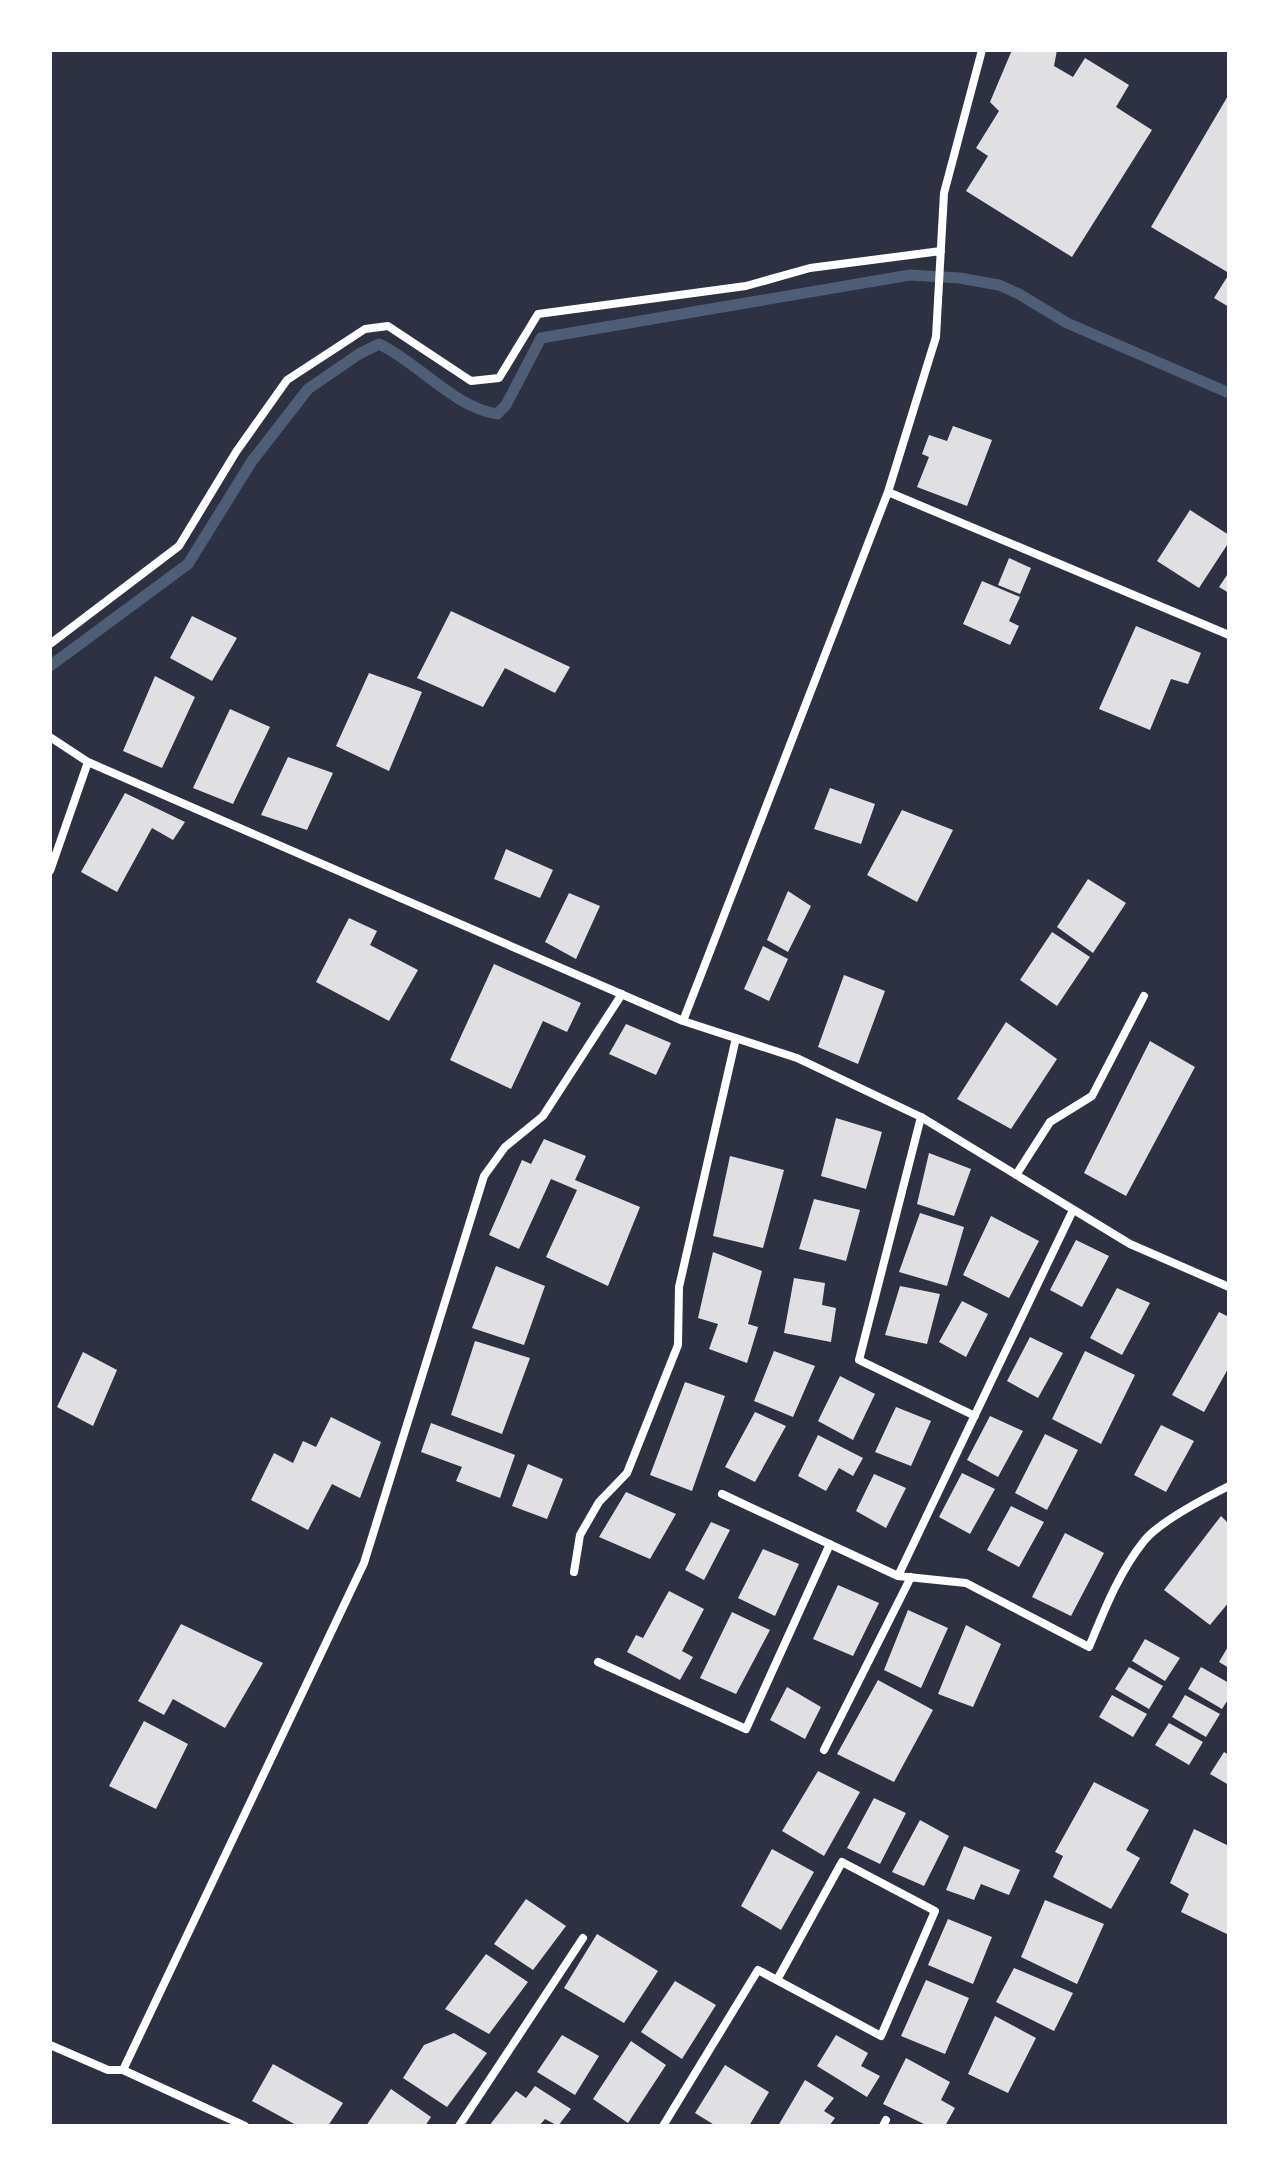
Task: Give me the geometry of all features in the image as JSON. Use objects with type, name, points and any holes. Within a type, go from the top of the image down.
[{"type":"street","points":[[683,1021],[888,492],[936,337],[944,193],[982,50]]},
{"type":"street","points":[[50,644],[179,546],[236,452],[287,380],[365,329],[388,326],[471,381],[499,378],[538,314],[746,286],[810,268],[941,251]]},
{"type":"street","points":[[888,492],[1229,635]]},
{"type":"street","points":[[50,737],[88,762],[683,1021],[797,1058],[921,1117],[1130,1244],[1229,1287]]},
{"type":"street","points":[[50,871],[88,762]]},
{"type":"street","points":[[123,2070],[364,1563],[484,1176],[505,1147],[543,1116],[622,994]]},
{"type":"street","points":[[1016,1175],[1050,1122],[1092,1096],[1144,996]]},
{"type":"street","points":[[574,1572],[580,1535],[599,1502],[627,1473],[678,1345],[679,1287],[736,1038]]},
{"type":"street","points":[[921,1117],[859,1360],[975,1416]]},
{"type":"street","points":[[898,1576],[1073,1210]]},
{"type":"street","points":[[722,1494],[898,1576],[966,1583],[1089,1647],[1110,1594],[1145,1539],[1197,1502],[1229,1486]]},
{"type":"street","points":[[598,1662],[746,1729],[830,1544]]},
{"type":"street","points":[[824,1750],[911,1577]]},
{"type":"street","points":[[663,2126],[758,1970],[881,2036],[935,1911],[842,1862],[777,1980]]},
{"type":"street","points":[[459,2126],[583,1938]]},
{"type":"street","points":[[50,2045],[108,2070],[123,2070],[230,2123],[245,2126]]},
{"type":"building","points":[[1012,50],[1057,50],[1054,66],[1073,77],[1085,58],[1129,85],[1116,107],[1152,130],[1072,257],[966,191],[988,156],[976,148],[999,111],[990,102]]},
{"type":"building","points":[[1229,94],[1229,273],[1151,227]]},
{"type":"building","points":[[1229,274],[1229,307],[1214,298]]},
{"type":"building","points":[[953,426],[992,440],[967,506],[917,487],[929,457],[922,454],[929,435],[947,441]]},
{"type":"building","points":[[1190,510],[1229,535],[1229,542],[1199,588],[1157,561]]},
{"type":"building","points":[[1009,558],[1031,568],[1020,594],[998,585]]},
{"type":"building","points":[[1229,572],[1229,593],[1219,587]]},
{"type":"building","points":[[982,581],[1020,597],[1009,621],[1019,626],[1010,645],[963,624]]},
{"type":"building","points":[[451,611],[570,667],[555,693],[505,668],[483,707],[417,678]]},
{"type":"building","points":[[192,616],[237,638],[212,681],[170,658]]},
{"type":"building","points":[[1136,626],[1201,653],[1188,684],[1171,679],[1150,730],[1099,709]]},
{"type":"building","points":[[369,673],[422,692],[389,771],[336,746]]},
{"type":"building","points":[[155,676],[195,697],[162,768],[123,751]]},
{"type":"building","points":[[230,709],[270,727],[233,804],[193,788]]},
{"type":"building","points":[[288,757],[333,773],[307,830],[261,815]]},
{"type":"building","points":[[830,788],[875,804],[861,844],[814,829]]},
{"type":"building","points":[[125,793],[185,822],[173,840],[152,828],[117,892],[81,872]]},
{"type":"building","points":[[902,810],[953,830],[917,902],[867,875]]},
{"type":"building","points":[[506,849],[553,870],[540,898],[494,879]]},
{"type":"building","points":[[1088,879],[1126,903],[1093,953],[1057,927]]},
{"type":"building","points":[[788,891],[811,906],[788,952],[767,940]]},
{"type":"building","points":[[569,893],[600,906],[576,959],[545,942]]},
{"type":"building","points":[[349,918],[377,931],[370,945],[418,970],[389,1021],[316,982]]},
{"type":"building","points":[[1052,932],[1090,957],[1057,1006],[1020,980]]},
{"type":"building","points":[[763,946],[788,959],[769,1001],[744,989]]},
{"type":"building","points":[[494,964],[581,1003],[567,1032],[543,1021],[511,1089],[450,1060]]},
{"type":"building","points":[[844,975],[885,991],[858,1064],[818,1047]]},
{"type":"building","points":[[1006,1022],[1057,1059],[1011,1129],[957,1099]]},
{"type":"building","points":[[626,1024],[671,1043],[656,1075],[609,1054]]},
{"type":"building","points":[[1150,1041],[1195,1067],[1126,1196],[1084,1173]]},
{"type":"building","points":[[836,1118],[882,1132],[866,1189],[821,1176]]},
{"type":"building","points":[[544,1139],[586,1156],[575,1180],[640,1207],[608,1286],[546,1257],[577,1190],[551,1179],[519,1249],[489,1235],[522,1160],[531,1164]]},
{"type":"building","points":[[929,1153],[971,1169],[954,1216],[917,1204]]},
{"type":"building","points":[[730,1156],[784,1170],[763,1248],[713,1236]]},
{"type":"building","points":[[814,1199],[860,1210],[846,1261],[799,1249]]},
{"type":"building","points":[[920,1213],[964,1227],[947,1286],[899,1272]]},
{"type":"building","points":[[991,1216],[1039,1241],[1009,1298],[963,1275]]},
{"type":"building","points":[[1076,1240],[1109,1256],[1082,1307],[1050,1290]]},
{"type":"building","points":[[713,1252],[762,1271],[748,1324],[758,1327],[747,1363],[709,1349],[718,1324],[698,1318]]},
{"type":"building","points":[[496,1266],[545,1286],[524,1345],[472,1328]]},
{"type":"building","points":[[794,1278],[825,1283],[822,1305],[836,1308],[831,1342],[784,1333]]},
{"type":"building","points":[[900,1286],[940,1294],[927,1344],[885,1335]]},
{"type":"building","points":[[1117,1288],[1150,1303],[1122,1355],[1090,1338]]},
{"type":"building","points":[[962,1301],[988,1314],[966,1357],[939,1342]]},
{"type":"building","points":[[1219,1312],[1229,1317],[1229,1367],[1204,1412],[1172,1395]]},
{"type":"building","points":[[1030,1337],[1063,1353],[1038,1398],[1007,1381]]},
{"type":"building","points":[[475,1341],[530,1358],[502,1434],[451,1415]]},
{"type":"building","points":[[774,1351],[815,1366],[793,1417],[754,1401]]},
{"type":"building","points":[[1085,1351],[1135,1375],[1101,1444],[1052,1419]]},
{"type":"building","points":[[83,1352],[117,1370],[93,1426],[57,1407]]},
{"type":"building","points":[[840,1376],[875,1394],[853,1440],[818,1421]]},
{"type":"building","points":[[685,1382],[725,1396],[692,1491],[650,1475]]},
{"type":"building","points":[[896,1407],[931,1421],[911,1466],[875,1452]]},
{"type":"building","points":[[755,1412],[786,1426],[755,1482],[725,1467]]},
{"type":"building","points":[[990,1416],[1023,1431],[998,1477],[967,1460]]},
{"type":"building","points":[[331,1417],[381,1442],[360,1498],[332,1484],[308,1530],[251,1500],[274,1453],[293,1463],[303,1441],[316,1447]]},
{"type":"building","points":[[431,1423],[515,1455],[500,1498],[456,1481],[462,1467],[421,1452]]},
{"type":"building","points":[[1161,1425],[1194,1441],[1166,1492],[1134,1475]]},
{"type":"building","points":[[1045,1434],[1078,1450],[1047,1510],[1015,1493]]},
{"type":"building","points":[[818,1435],[863,1458],[853,1476],[839,1468],[826,1491],[798,1476]]},
{"type":"building","points":[[528,1464],[563,1479],[547,1519],[512,1506]]},
{"type":"building","points":[[962,1473],[995,1489],[970,1534],[939,1517]]},
{"type":"building","points":[[874,1474],[906,1488],[886,1528],[856,1511]]},
{"type":"building","points":[[626,1492],[676,1514],[650,1559],[599,1537]]},
{"type":"building","points":[[1011,1506],[1044,1522],[1019,1567],[987,1550]]},
{"type":"building","points":[[1221,1516],[1229,1524],[1229,1602],[1210,1625],[1164,1590]]},
{"type":"building","points":[[711,1522],[730,1530],[704,1580],[685,1570]]},
{"type":"building","points":[[1065,1533],[1104,1553],[1071,1616],[1032,1597]]},
{"type":"building","points":[[763,1549],[799,1564],[775,1616],[738,1598]]},
{"type":"building","points":[[838,1585],[879,1603],[853,1656],[813,1639]]},
{"type":"building","points":[[669,1591],[704,1609],[682,1651],[693,1657],[680,1680],[627,1652],[636,1635],[643,1638]]},
{"type":"building","points":[[908,1610],[948,1628],[921,1688],[884,1670]]},
{"type":"building","points":[[732,1612],[770,1630],[736,1694],[700,1678]]},
{"type":"building","points":[[181,1624],[263,1663],[225,1728],[173,1699],[164,1715],[138,1701]]},
{"type":"building","points":[[966,1625],[1001,1644],[973,1707],[938,1694]]},
{"type":"building","points":[[1145,1639],[1180,1658],[1165,1681],[1132,1661]]},
{"type":"building","points":[[1229,1645],[1229,1668],[1219,1662]]},
{"type":"building","points":[[1129,1667],[1163,1686],[1149,1709],[1115,1689]]},
{"type":"building","points":[[1201,1667],[1229,1683],[1229,1698],[1222,1709],[1188,1689]]},
{"type":"building","points":[[878,1680],[933,1710],[894,1782],[837,1754]]},
{"type":"building","points":[[787,1687],[821,1707],[805,1739],[770,1720]]},
{"type":"building","points":[[1112,1695],[1147,1714],[1133,1737],[1099,1717]]},
{"type":"building","points":[[1185,1695],[1220,1714],[1206,1737],[1172,1717]]},
{"type":"building","points":[[144,1721],[188,1744],[156,1809],[109,1786]]},
{"type":"building","points":[[1169,1723],[1203,1742],[1189,1765],[1155,1745]]},
{"type":"building","points":[[1224,1752],[1229,1755],[1229,1785],[1210,1774]]},
{"type":"building","points":[[818,1771],[860,1792],[824,1856],[782,1831]]},
{"type":"building","points":[[1094,1782],[1149,1810],[1126,1850],[1140,1858],[1111,1909],[1053,1877],[1063,1856],[1055,1852]]},
{"type":"building","points":[[874,1798],[906,1813],[880,1864],[847,1848]]},
{"type":"building","points":[[920,1820],[949,1836],[924,1886],[892,1872]]},
{"type":"building","points":[[1194,1829],[1229,1846],[1229,1935],[1181,1912],[1189,1894],[1170,1883]]},
{"type":"building","points":[[964,1846],[1020,1870],[1009,1895],[981,1884],[974,1900],[946,1890]]},
{"type":"building","points":[[772,1849],[814,1872],[781,1930],[741,1906]]},
{"type":"building","points":[[526,1899],[566,1926],[533,1970],[494,1944]]},
{"type":"building","points":[[1045,1900],[1104,1924],[1077,1984],[1021,1957]]},
{"type":"building","points":[[948,1919],[992,1937],[973,1984],[928,1965]]},
{"type":"building","points":[[597,1934],[658,1971],[624,2023],[564,1988]]},
{"type":"building","points":[[486,1954],[528,1982],[489,2034],[445,2009]]},
{"type":"building","points":[[1014,1968],[1073,1993],[1054,2031],[996,2002]]},
{"type":"building","points":[[926,1980],[969,1998],[945,2054],[901,2036]]},
{"type":"building","points":[[675,1981],[716,2005],[682,2059],[641,2032]]},
{"type":"building","points":[[995,2016],[1036,2038],[1008,2093],[968,2074]]},
{"type":"building","points":[[454,2033],[487,2053],[447,2107],[403,2078],[424,2045]]},
{"type":"building","points":[[562,2035],[599,2056],[575,2095],[537,2072]]},
{"type":"building","points":[[836,2035],[868,2053],[861,2066],[880,2076],[867,2097],[817,2066]]},
{"type":"building","points":[[631,2041],[666,2065],[628,2123],[593,2099]]},
{"type":"building","points":[[906,2058],[950,2082],[941,2100],[955,2108],[945,2126],[928,2126],[883,2104]]},
{"type":"building","points":[[273,2064],[343,2103],[328,2126],[298,2126],[252,2101]]},
{"type":"building","points":[[725,2065],[769,2092],[749,2126],[716,2126],[695,2113]]},
{"type":"building","points":[[805,2080],[834,2098],[824,2111],[835,2118],[829,2126],[778,2126]]},
{"type":"building","points":[[535,2086],[571,2109],[558,2126],[545,2119],[539,2126],[489,2126],[516,2091],[526,2098]]},
{"type":"building","points":[[391,2089],[431,2117],[425,2126],[366,2126]]},
{"type":"waterway","points":[[50,666],[188,564],[252,461],[308,389],[379,344],[465,402],[497,414],[506,405],[541,338],[910,275],[959,278],[999,285],[1067,323],[1229,393]]}]
